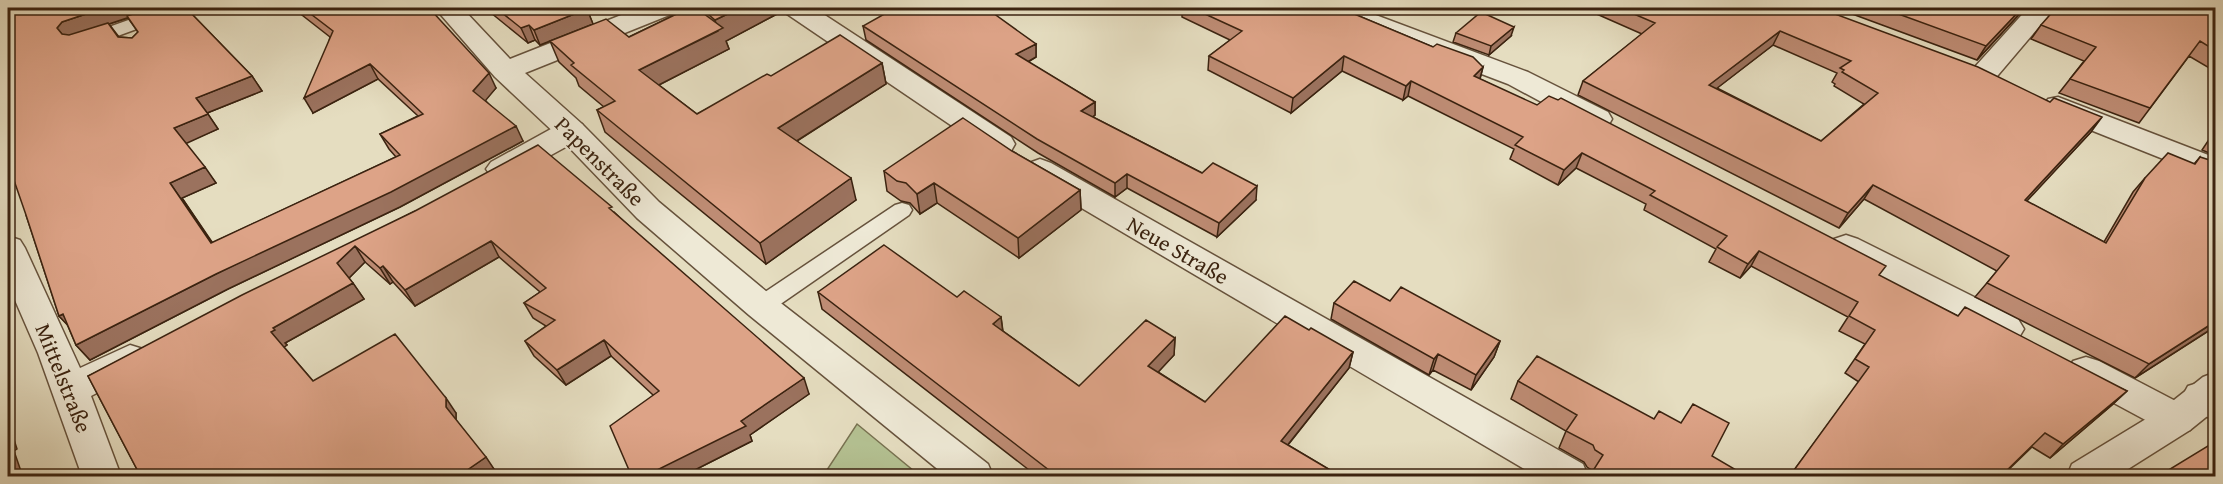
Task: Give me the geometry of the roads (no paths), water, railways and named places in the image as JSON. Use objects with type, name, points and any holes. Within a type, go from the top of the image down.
[{"type":"street","name":"Papenstraße","points":[[448,8],[505,71],[572,131],[648,210],[761,306],[974,477]]},
{"type":"street","points":[[505,71],[662,8]]},
{"type":"street","name":"Neue Straße","points":[[797,8],[1026,162],[1569,477]]},
{"type":"street","points":[[1334,8],[1518,78],[1622,132]]},
{"type":"street","points":[[1984,75],[2042,8]]},
{"type":"street","points":[[2038,97],[2216,170]]},
{"type":"street","points":[[472,185],[572,131]]},
{"type":"street","points":[[1821,234],[2028,340]]},
{"type":"street","name":"Mittelstraße","points":[[8,248],[70,390],[102,477]]},
{"type":"street","points":[[70,390],[160,343]]},
{"type":"street","points":[[2058,356],[2202,402]]},
{"type":"street","points":[[2086,477],[2202,402]]},
{"type":"lane","points":[[80,43],[177,8]]},
{"type":"lane","points":[[123,27],[137,47]]},
{"type":"lane","points":[[761,306],[902,210]]}]
